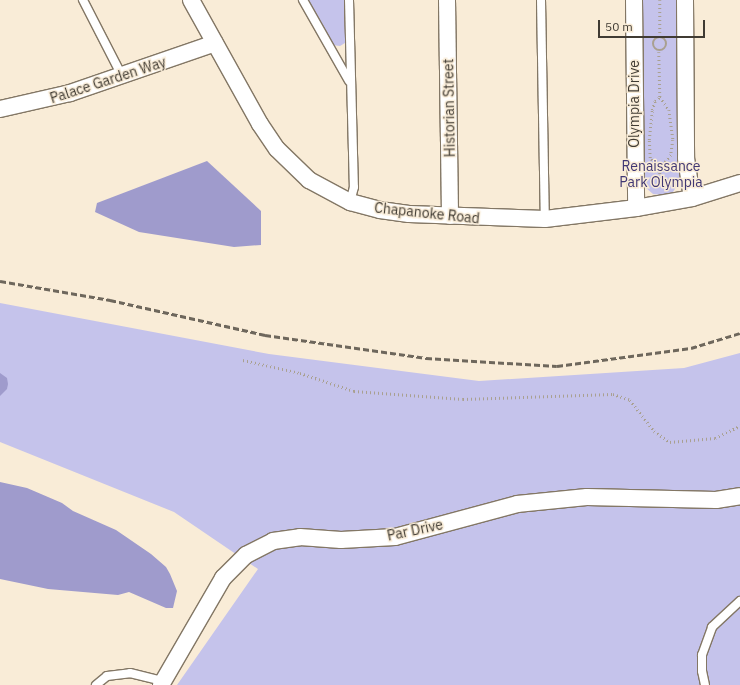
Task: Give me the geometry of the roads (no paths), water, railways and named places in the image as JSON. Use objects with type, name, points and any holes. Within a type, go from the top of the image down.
[{"type":"street","name":"Chapanoke Road","points":[[191,0],[277,149],[309,180],[350,202],[380,210],[450,216],[545,219],[636,208],[692,198],[740,183]]},
{"type":"street","name":"Historian Street","points":[[447,0],[450,216]]},
{"type":"street","name":"Olympia Drive","points":[[634,0],[636,208]]},
{"type":"street","points":[[685,0],[686,158],[692,198]]},
{"type":"street","name":"Palace Garden Way","points":[[0,109],[37,102],[122,76],[215,43]]},
{"type":"street","name":"Par Drive","points":[[162,683],[223,578],[246,555],[273,542],[300,537],[341,540],[395,537],[517,504],[587,497],[716,500],[740,496]]},
{"type":"lane","points":[[83,0],[122,76]]},
{"type":"lane","points":[[303,0],[350,82]]},
{"type":"lane","points":[[349,0],[354,187],[350,202]]},
{"type":"lane","points":[[541,0],[545,219]]},
{"type":"lane","points":[[705,685],[702,672],[702,655],[712,627],[740,601]]},
{"type":"lane","points":[[96,685],[107,676],[130,673],[162,683]]},
{"type":"railway","points":[[0,281],[110,300],[265,335],[426,358],[557,366],[691,348],[740,333]]},
{"type":"park label","name":"Renaissance Park Olympia","points":[[661,174]]}]
